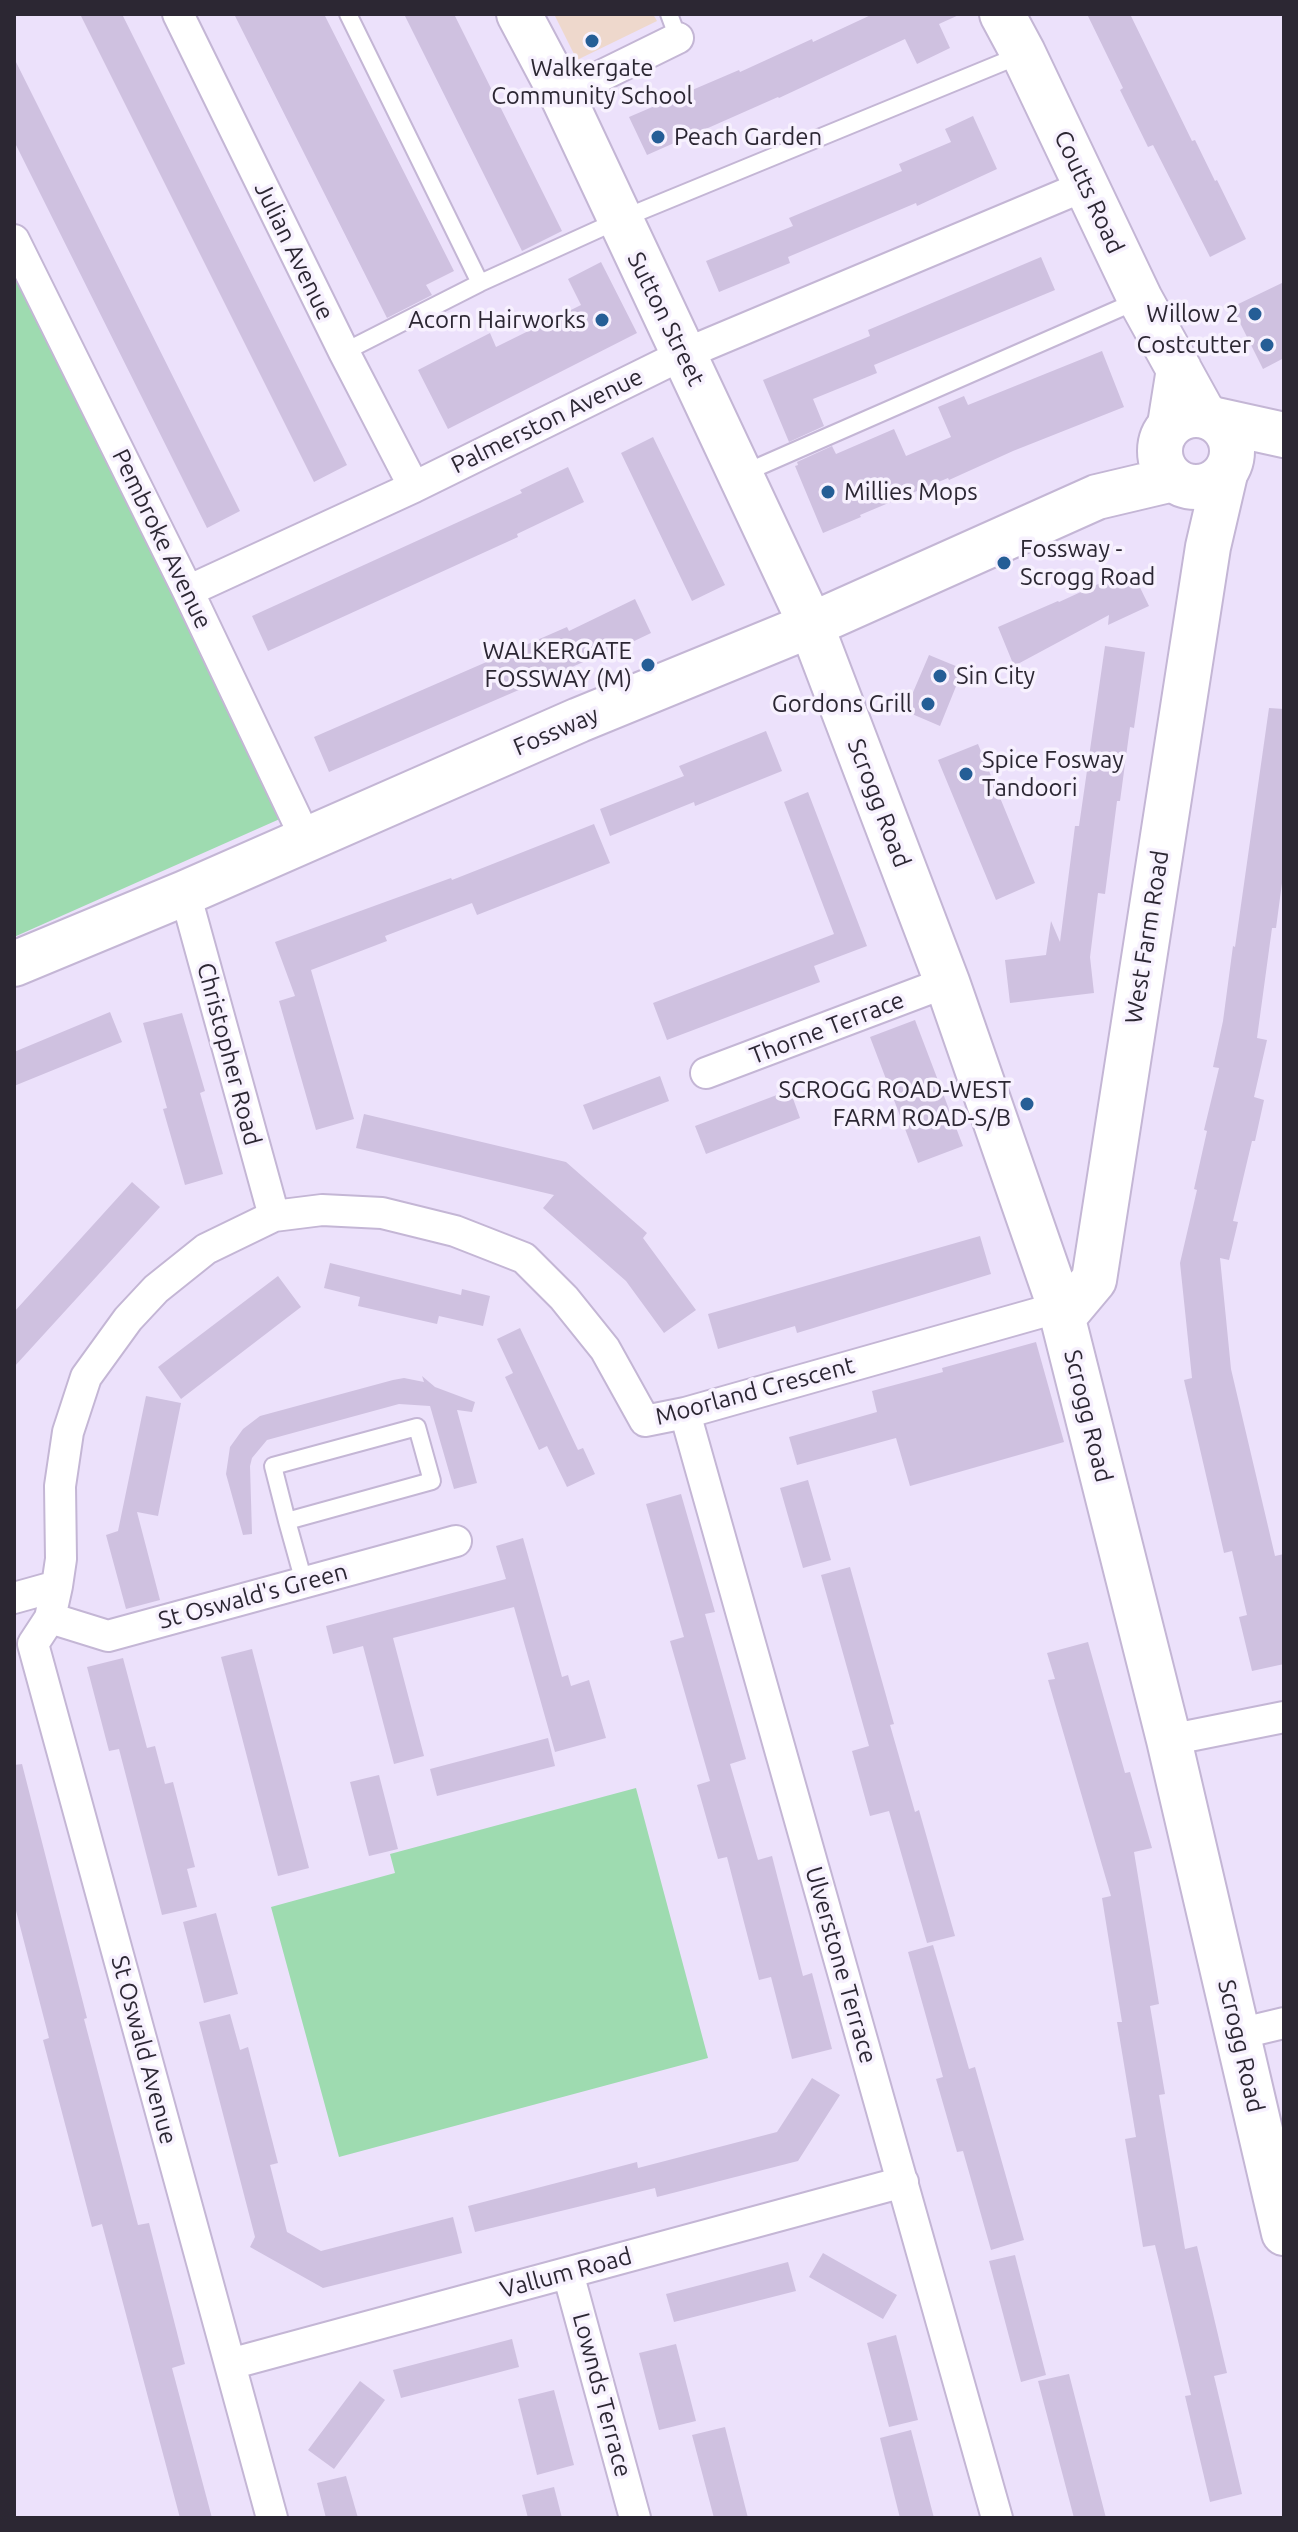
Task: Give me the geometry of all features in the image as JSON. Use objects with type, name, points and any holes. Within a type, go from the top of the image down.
[{"type":"street","name":"Julian Avenue","points":[[178,14],[414,487]]},
{"type":"street","name":"Sutton Street","points":[[519,14],[562,95],[811,625]]},
{"type":"street","name":"Coutts Road","points":[[1002,14],[1140,299],[1179,369],[1184,444]]},
{"type":"street","points":[[562,95],[674,26]]},
{"type":"street","name":"Palmerston Avenue","points":[[188,591],[414,487],[682,355],[1087,185]]},
{"type":"street","name":"Pembroke Avenue","points":[[14,240],[188,591],[306,839]]},
{"type":"street","name":"West Farm Road","points":[[1061,1312],[1094,1280],[1208,547],[1228,468],[1231,439],[1225,429],[1184,444]]},
{"type":"street","points":[[1184,444],[1208,547]]},
{"type":"street","name":"Fossway","points":[[14,964],[185,893],[593,714],[811,625],[1097,497],[1184,444]]},
{"type":"street","name":"Scrogg Road","points":[[811,625],[947,982],[1061,1312],[1169,1740],[1284,2233]]},
{"type":"street","name":"Christopher Road","points":[[185,893],[274,1216]]},
{"type":"street","name":"Thorne Terrace","points":[[706,1073],[947,982]]},
{"type":"street","name":"Moorland Crescent","points":[[57,1586],[61,1559],[62,1473],[68,1432],[86,1377],[128,1319],[156,1289],[206,1249],[274,1216],[322,1210],[382,1213],[455,1231],[524,1258],[564,1298],[605,1349],[645,1421],[1061,1312]]},
{"type":"street","name":"Ulverstone Terrace","points":[[685,1413],[997,2518]]},
{"type":"street","name":"St Oswald's Green","points":[[50,1618],[108,1636],[456,1541]]},
{"type":"street","points":[[14,1598],[57,1586]]},
{"type":"street","name":"St Oswald Avenue","points":[[57,1586],[50,1618],[33,1644],[272,2518]]},
{"type":"street","points":[[1169,1740],[1284,1717]]},
{"type":"street","points":[[1238,2034],[1284,2023]]},
{"type":"street","name":"Vallum Road","points":[[230,2364],[903,2182]]},
{"type":"street","name":"Lownds Terrace","points":[[568,2273],[635,2518]]},
{"type":"lane","points":[[348,14],[480,283]]},
{"type":"lane","points":[[344,352],[480,283],[619,220],[1023,53]]},
{"type":"lane","points":[[742,474],[1140,299]]},
{"type":"lane","points":[[287,1521],[432,1481],[417,1427],[273,1466],[287,1521],[304,1582]]},
{"type":"shaded area","name":"Walkergate Community School","points":[[554,14],[653,14],[657,21],[577,60]]},
{"type":"green space","points":[[14,261],[291,814],[14,937]]},
{"type":"green space","points":[[636,1788],[708,2058],[339,2157],[271,1907],[395,1873],[390,1854]]},
{"type":"building","points":[[80,14],[122,14],[347,465],[314,482]]},
{"type":"building","points":[[234,14],[324,14],[454,271],[426,285],[432,295],[387,318]]},
{"type":"building","points":[[404,14],[454,14],[562,231],[522,251]]},
{"type":"building","points":[[873,14],[961,14],[939,24],[950,48],[917,64],[905,39],[647,155],[629,117],[812,39],[813,42]]},
{"type":"building","points":[[1087,14],[1130,14],[1192,141],[1195,140],[1246,239],[1210,257],[1153,145],[1148,147]]},
{"type":"building","points":[[14,58],[240,511],[207,528],[14,141]]},
{"type":"building","points":[[973,116],[997,169],[917,206],[916,203],[788,257],[790,263],[719,292],[706,261],[793,226],[789,218],[902,171],[899,164],[951,142],[945,129]]},
{"type":"building","points":[[1041,257],[1055,290],[874,365],[877,373],[813,399],[824,426],[789,442],[763,380],[870,336],[868,330]]},
{"type":"building","points":[[601,262],[637,333],[448,429],[418,370],[490,333],[496,347],[581,305],[568,279]]},
{"type":"building","points":[[1284,282],[1284,358],[1263,369],[1232,307]]},
{"type":"building","points":[[1102,351],[1124,407],[948,478],[823,533],[795,466],[797,462],[832,446],[836,454],[894,429],[906,456],[951,437],[938,407],[964,396],[968,405]]},
{"type":"building","points":[[653,437],[725,585],[692,601],[621,453]]},
{"type":"building","points":[[568,467],[584,502],[517,534],[518,537],[268,651],[252,616],[522,493],[520,490]]},
{"type":"building","points":[[1131,569],[1149,606],[1108,625],[1109,615],[1014,666],[998,627]]},
{"type":"building","points":[[635,599],[651,633],[329,772],[314,737],[567,627],[569,631]]},
{"type":"building","points":[[1105,646],[1145,652],[1134,728],[1130,727],[1120,801],[1117,801],[1105,894],[1098,893],[1090,957],[1094,993],[1010,1003],[1005,960],[1046,955],[1051,921],[1060,942],[1075,826],[1079,826]]},
{"type":"building","points":[[929,655],[963,669],[940,726],[905,711]]},
{"type":"building","points":[[1269,708],[1284,709],[1284,868],[1276,928],[1272,928],[1257,1038],[1267,1040],[1254,1097],[1264,1100],[1233,1221],[1238,1222],[1229,1260],[1220,1258],[1231,1369],[1275,1556],[1284,1554],[1284,1664],[1252,1671],[1239,1617],[1247,1615],[1232,1551],[1224,1553],[1184,1380],[1192,1378],[1180,1263],[1197,1190],[1194,1189],[1207,1131],[1204,1130],[1219,1068],[1213,1067],[1235,947]]},
{"type":"building","points":[[766,731],[782,771],[610,836],[600,809],[684,776],[679,766]]},
{"type":"building","points":[[978,744],[1035,883],[996,900],[938,760]]},
{"type":"building","points":[[808,792],[867,946],[814,966],[820,982],[667,1040],[653,1003],[834,934],[784,802]]},
{"type":"building","points":[[594,824],[610,863],[477,915],[472,903],[385,936],[387,941],[311,970],[354,1119],[316,1130],[279,1001],[295,996],[275,942],[452,880]]},
{"type":"building","points":[[110,1012],[122,1042],[14,1086],[14,1052]]},
{"type":"building","points":[[182,1013],[205,1091],[200,1093],[223,1174],[185,1185],[143,1023]]},
{"type":"building","points":[[915,1020],[963,1146],[918,1163],[870,1037]]},
{"type":"building","points":[[660,1076],[669,1101],[593,1130],[583,1105]]},
{"type":"building","points":[[790,1090],[800,1118],[706,1154],[695,1126]]},
{"type":"building","points":[[364,1114],[566,1162],[647,1233],[643,1238],[696,1310],[664,1333],[626,1281],[543,1208],[554,1195],[356,1148]]},
{"type":"building","points":[[132,1182],[160,1207],[14,1367],[14,1312]]},
{"type":"building","points":[[980,1236],[991,1274],[797,1333],[795,1326],[718,1349],[708,1314]]},
{"type":"building","points":[[330,1263],[461,1295],[462,1289],[490,1296],[483,1326],[439,1316],[437,1324],[358,1306],[360,1297],[324,1288]]},
{"type":"building","points":[[278,1276],[301,1307],[181,1399],[158,1367]]},
{"type":"building","points":[[520,1328],[578,1450],[583,1448],[595,1474],[567,1487],[547,1446],[539,1450],[505,1377],[513,1373],[497,1339]]},
{"type":"building","points":[[1036,1342],[1064,1442],[910,1486],[896,1438],[797,1465],[789,1437],[877,1412],[872,1391]]},
{"type":"building","points":[[422,1376],[435,1387],[475,1402],[472,1412],[457,1410],[477,1483],[454,1489],[430,1406],[399,1404],[267,1440],[252,1458],[252,1534],[243,1535],[226,1474],[230,1447],[243,1429],[260,1416],[393,1380],[404,1378],[424,1382]]},
{"type":"building","points":[[146,1396],[181,1403],[158,1516],[137,1512],[160,1600],[126,1609],[106,1535],[118,1531]]},
{"type":"building","points":[[808,1480],[831,1560],[803,1568],[780,1488]]},
{"type":"building","points":[[681,1494],[715,1612],[705,1614],[746,1759],[730,1764],[758,1860],[772,1856],[803,1976],[812,1973],[832,2049],[792,2059],[771,1977],[759,1980],[727,1857],[718,1859],[697,1785],[710,1781],[670,1641],[684,1637],[646,1504]]},
{"type":"building","points":[[523,1538],[562,1677],[568,1675],[571,1686],[589,1680],[606,1738],[555,1752],[514,1607],[393,1638],[424,1756],[394,1764],[363,1646],[333,1654],[326,1626],[506,1579],[496,1546]]},
{"type":"building","points":[[850,1567],[894,1724],[890,1725],[915,1812],[919,1810],[955,1936],[927,1943],[889,1811],[870,1816],[852,1751],[869,1746],[821,1575]]},
{"type":"building","points":[[1088,1642],[1125,1773],[1130,1772],[1152,1848],[1134,1852],[1159,2004],[1150,2006],[1165,2094],[1159,2095],[1185,2249],[1197,2246],[1227,2373],[1214,2376],[1242,2494],[1210,2502],[1185,2396],[1191,2395],[1155,2245],[1143,2247],[1125,2139],[1136,2137],[1117,2022],[1122,2022],[1102,1898],[1111,1896],[1048,1680],[1055,1679],[1047,1653]]},
{"type":"building","points":[[252,1649],[309,1868],[278,1876],[221,1657]]},
{"type":"building","points":[[123,1658],[147,1748],[155,1746],[165,1784],[173,1782],[195,1867],[187,1869],[197,1907],[162,1915],[119,1749],[109,1751],[87,1667]]},
{"type":"building","points":[[548,1738],[555,1766],[437,1796],[430,1769]]},
{"type":"building","points":[[22,1764],[138,2225],[149,2223],[185,2364],[172,2368],[212,2518],[180,2518],[102,2224],[92,2227],[43,2040],[49,2038],[14,1903],[14,1765]]},
{"type":"building","points":[[379,1775],[398,1849],[369,1856],[350,1782]]},
{"type":"building","points":[[216,1913],[238,1994],[204,2003],[183,1922]]},
{"type":"building","points":[[933,1945],[969,2069],[975,2067],[1024,2240],[991,2250],[963,2151],[957,2152],[936,2079],[943,2077],[908,1952]]},
{"type":"building","points":[[230,2014],[240,2050],[248,2047],[278,2163],[270,2165],[287,2232],[321,2251],[453,2217],[462,2253],[323,2288],[250,2247],[255,2237],[199,2022]]},
{"type":"building","points":[[812,2078],[840,2095],[798,2161],[657,2197],[655,2188],[475,2232],[468,2206],[637,2162],[638,2168],[777,2132]]},
{"type":"building","points":[[823,2253],[897,2295],[883,2319],[809,2277]]},
{"type":"building","points":[[1015,2255],[1046,2375],[1021,2382],[989,2261]]},
{"type":"building","points":[[788,2262],[796,2291],[674,2322],[666,2294]]},
{"type":"building","points":[[896,2335],[918,2420],[889,2427],[867,2343]]},
{"type":"building","points":[[512,2339],[519,2367],[401,2398],[393,2370]]},
{"type":"building","points":[[676,2344],[696,2421],[659,2430],[639,2353]]},
{"type":"building","points":[[1069,2374],[1106,2518],[1074,2518],[1038,2381]]},
{"type":"building","points":[[360,2381],[385,2400],[334,2469],[308,2450]]},
{"type":"building","points":[[554,2390],[574,2465],[537,2475],[518,2399]]},
{"type":"building","points":[[725,2427],[748,2518],[714,2518],[692,2435]]},
{"type":"building","points":[[911,2430],[934,2518],[900,2518],[880,2438]]},
{"type":"building","points":[[346,2476],[358,2518],[326,2518],[317,2483]]},
{"type":"building","points":[[554,2487],[562,2518],[528,2518],[522,2495]]},
{"type":"place","name":"Walkergate Community School","points":[[592,41]]},
{"type":"place","name":"Peach Garden","points":[[658,137]]},
{"type":"place","name":"Willow 2","points":[[1255,314]]},
{"type":"place","name":"Acorn Hairworks","points":[[602,320]]},
{"type":"place","name":"Costcutter","points":[[1267,345]]},
{"type":"place","name":"Millies Mops","points":[[828,492]]},
{"type":"place","name":"Fossway - Scrogg Road","points":[[1004,563]]},
{"type":"place","name":"WALKERGATE FOSSWAY (M)","points":[[648,665]]},
{"type":"place","name":"Sin City","points":[[940,676]]},
{"type":"place","name":"Gordons Grill","points":[[928,704]]},
{"type":"place","name":"Spice Fosway Tandoori","points":[[966,774]]},
{"type":"place","name":"SCROGG ROAD-WEST FARM ROAD-S/B","points":[[1027,1104]]}]
